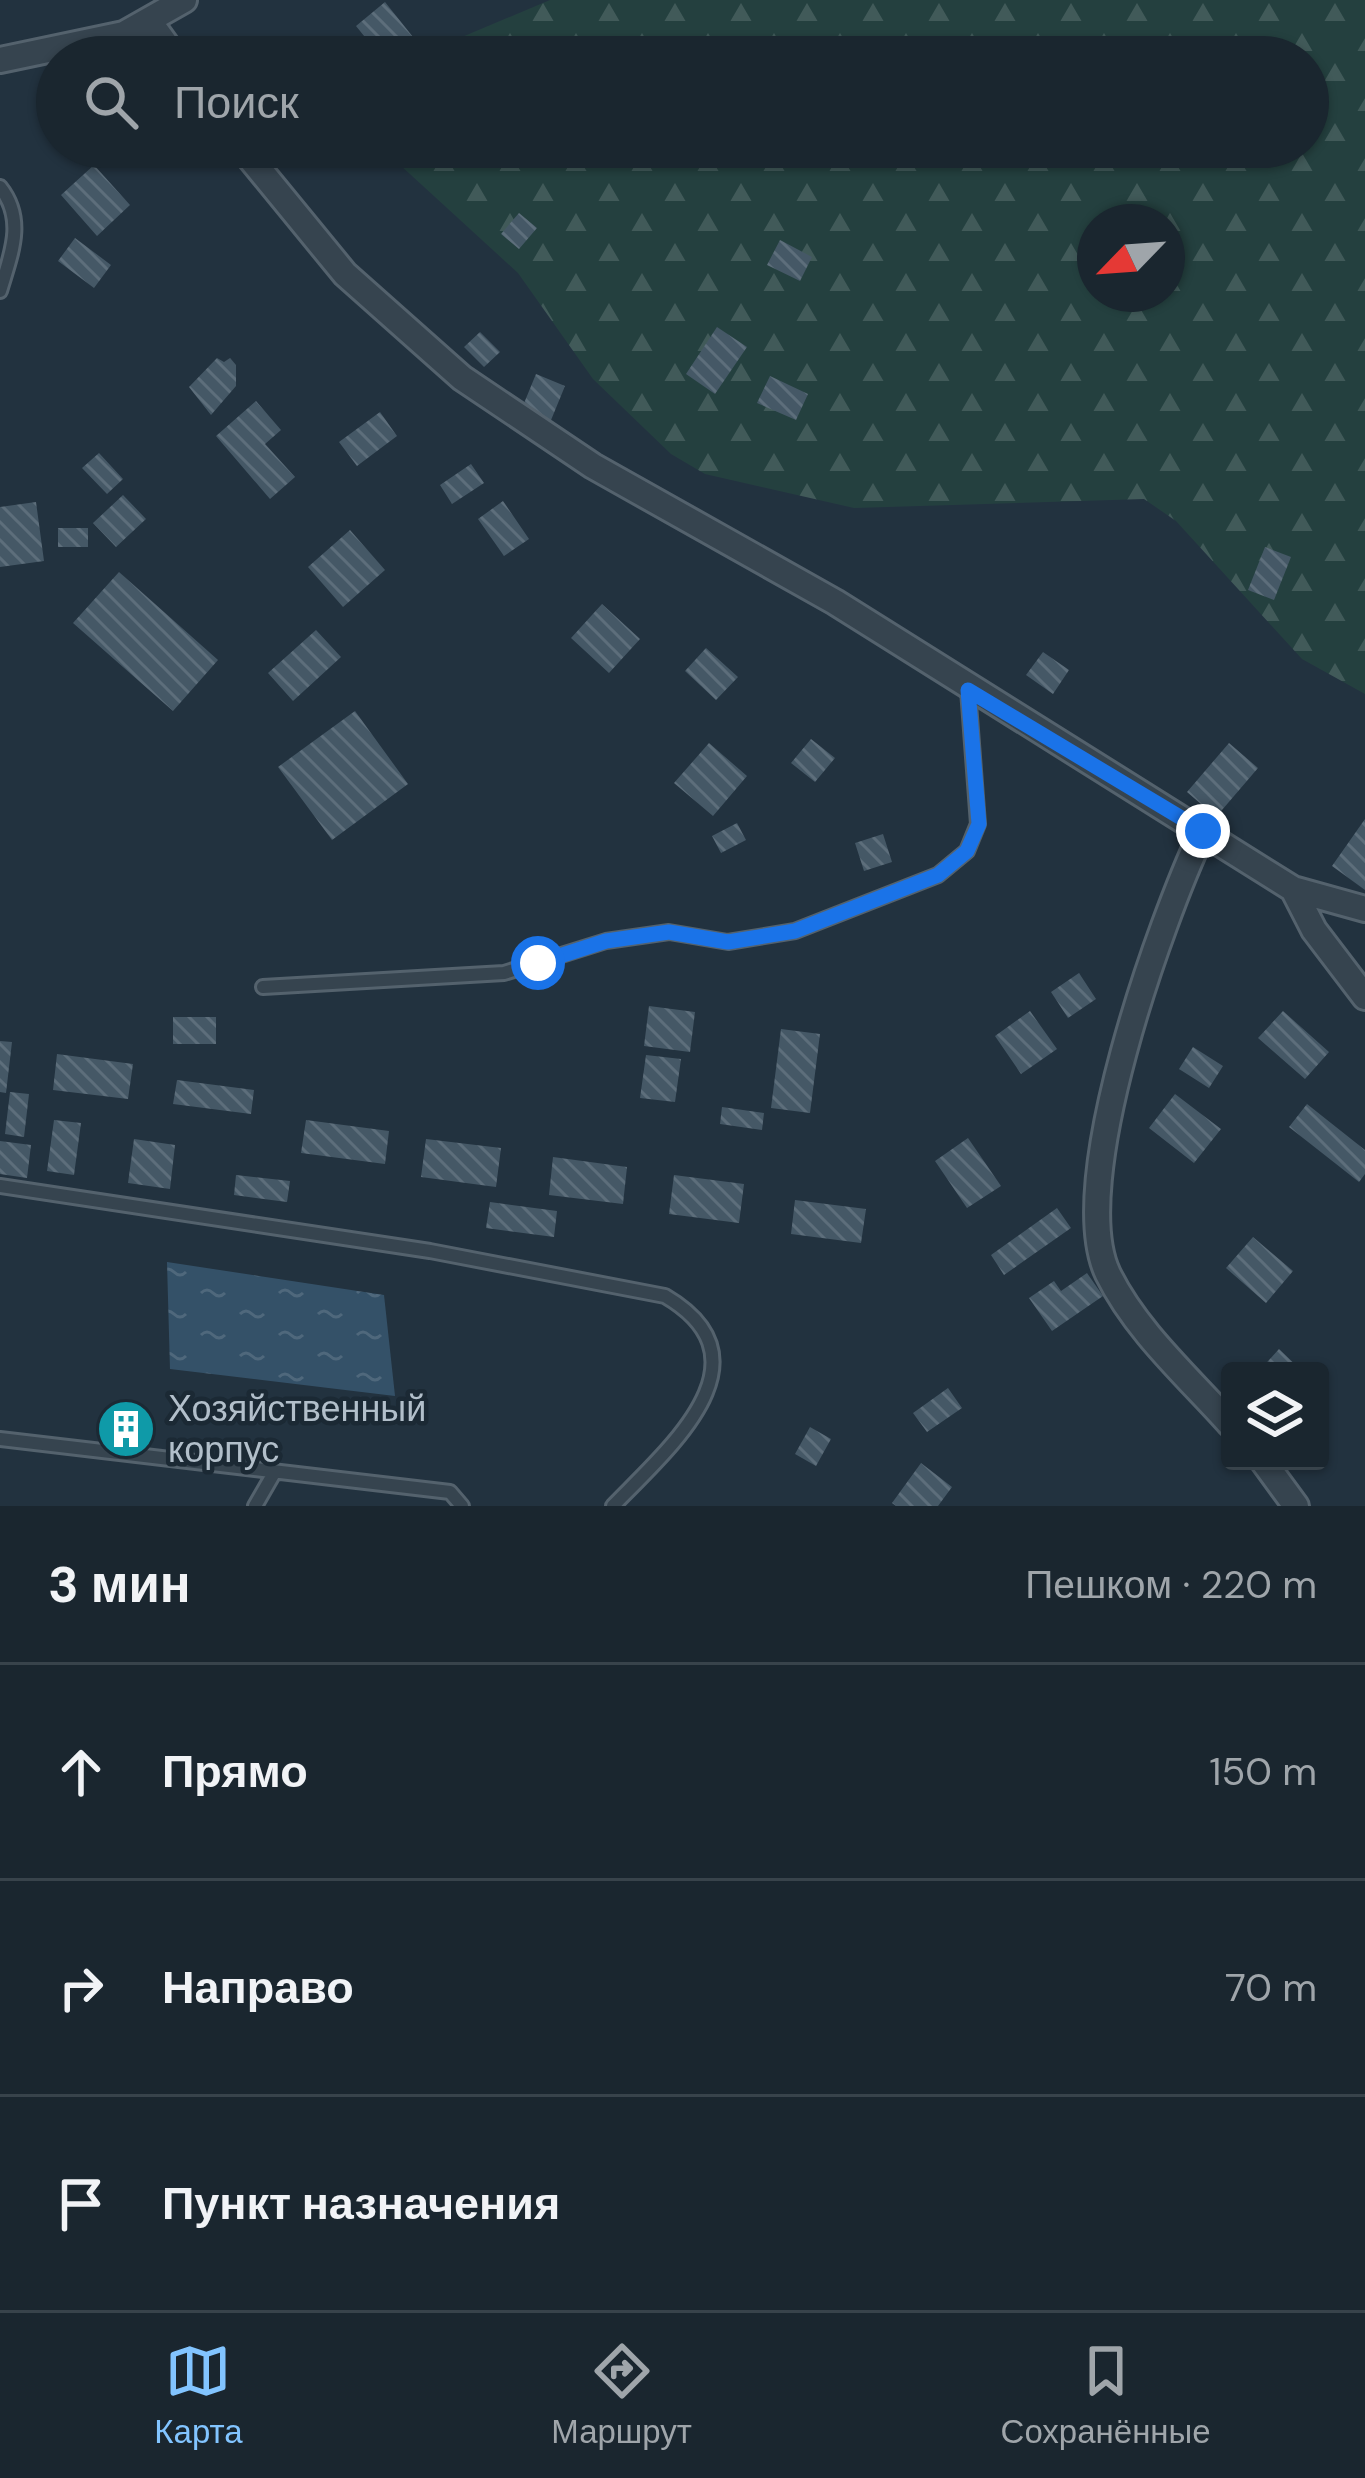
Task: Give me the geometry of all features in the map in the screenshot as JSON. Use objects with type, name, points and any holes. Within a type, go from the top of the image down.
[{"type":"street","points":[[100,36],[143,11],[184,0]]},
{"type":"street","points":[[143,11],[161,36]]},
{"type":"street","points":[[0,60],[36,54]]},
{"type":"street","points":[[258,168],[345,274],[462,378],[593,466],[835,602],[968,690],[1293,889],[1365,909]]},
{"type":"street","points":[[1203,831],[1167,912],[1145,981],[1097,1175],[1096,1232],[1106,1271],[1131,1313],[1221,1414]]},
{"type":"street","points":[[1293,889],[1314,930],[1365,997]]},
{"type":"street","points":[[1269,1470],[1296,1506]]},
{"type":"lane","points":[[0,187],[10,200],[17,228],[0,291]]},
{"type":"lane","points":[[263,988],[504,974],[606,941],[669,932],[728,942],[795,931],[938,875],[967,851],[979,824],[968,690]]},
{"type":"lane","points":[[0,1186],[407,1247],[665,1295],[694,1312],[710,1338],[715,1365],[702,1403],[676,1442],[613,1506]]},
{"type":"lane","points":[[0,1439],[450,1492],[462,1506]]},
{"type":"lane","points":[[255,1506],[274,1473]]},
{"type":"green space","points":[[550,0],[1365,0],[1365,694],[1302,659],[1176,521],[1144,499],[854,508],[705,474],[671,454],[593,379],[518,273],[403,168],[1329,168],[1329,36],[464,36]]},
{"type":"water","points":[[167,1262],[384,1295],[395,1396],[170,1369]]},
{"type":"building","points":[[385,2],[412,36],[364,36],[356,26]]},
{"type":"building","points":[[91,168],[97,168],[130,205],[97,236],[61,195]]},
{"type":"building","points":[[519,213],[537,228],[519,249],[501,234]]},
{"type":"building","points":[[75,238],[111,265],[94,288],[58,261]]},
{"type":"building","points":[[780,240],[812,257],[800,281],[767,265]]},
{"type":"building","points":[[717,327],[747,347],[715,394],[686,374]]},
{"type":"building","points":[[480,332],[500,352],[484,367],[464,347]]},
{"type":"building","points":[[217,358],[224,362],[230,358],[236,365],[236,386],[211,415],[189,387]]},
{"type":"building","points":[[536,374],[565,386],[549,425],[520,413]]},
{"type":"building","points":[[770,376],[808,394],[796,420],[757,403]]},
{"type":"building","points":[[256,401],[281,430],[265,444],[295,477],[270,499],[216,436]]},
{"type":"building","points":[[380,412],[397,436],[357,466],[339,442]]},
{"type":"building","points":[[99,453],[123,479],[107,494],[82,468]]},
{"type":"building","points":[[471,464],[484,483],[452,504],[440,485]]},
{"type":"building","points":[[123,495],[146,519],[116,547],[93,523]]},
{"type":"building","points":[[503,501],[529,539],[504,556],[478,519]]},
{"type":"building","points":[[36,502],[44,561],[0,567],[0,507]]},
{"type":"building","points":[[58,528],[88,528],[88,547],[58,547]]},
{"type":"building","points":[[350,530],[385,570],[343,607],[308,567]]},
{"type":"building","points":[[1265,547],[1291,557],[1274,600],[1248,590]]},
{"type":"building","points":[[119,572],[218,660],[173,711],[73,623]]},
{"type":"building","points":[[602,604],[640,639],[609,673],[571,638]]},
{"type":"building","points":[[316,630],[341,657],[293,701],[268,673]]},
{"type":"building","points":[[706,648],[738,677],[716,700],[685,671]]},
{"type":"building","points":[[1043,652],[1069,670],[1053,694],[1026,675]]},
{"type":"building","points":[[355,711],[408,784],[332,840],[278,767]]},
{"type":"building","points":[[811,739],[835,758],[815,782],[791,763]]},
{"type":"building","points":[[709,743],[747,776],[713,816],[674,783]]},
{"type":"building","points":[[1229,743],[1258,768],[1216,817],[1187,792]]},
{"type":"building","points":[[1365,819],[1365,890],[1332,866]]},
{"type":"building","points":[[737,823],[746,840],[721,853],[712,836]]},
{"type":"building","points":[[883,834],[892,862],[864,871],[855,843]]},
{"type":"building","points":[[1079,973],[1096,999],[1068,1018],[1051,992]]},
{"type":"building","points":[[649,1006],[695,1012],[690,1052],[644,1046]]},
{"type":"building","points":[[1030,1011],[1057,1049],[1021,1074],[995,1036]]},
{"type":"building","points":[[1283,1011],[1329,1052],[1305,1079],[1258,1038]]},
{"type":"building","points":[[173,1017],[216,1017],[216,1044],[173,1044]]},
{"type":"building","points":[[781,1029],[820,1034],[810,1113],[771,1108]]},
{"type":"building","points":[[0,1041],[12,1042],[6,1093],[0,1092]]},
{"type":"building","points":[[1193,1047],[1223,1066],[1209,1088],[1179,1069]]},
{"type":"building","points":[[57,1054],[133,1064],[128,1099],[53,1090]]},
{"type":"building","points":[[646,1055],[681,1059],[675,1102],[640,1098]]},
{"type":"building","points":[[177,1080],[254,1090],[251,1114],[173,1104]]},
{"type":"building","points":[[10,1092],[29,1094],[24,1137],[5,1134]]},
{"type":"building","points":[[1175,1094],[1221,1129],[1194,1163],[1149,1128]]},
{"type":"building","points":[[1307,1104],[1365,1150],[1365,1174],[1359,1182],[1289,1127]]},
{"type":"building","points":[[722,1107],[764,1113],[762,1130],[720,1124]]},
{"type":"building","points":[[54,1120],[81,1123],[74,1175],[47,1171]]},
{"type":"building","points":[[306,1120],[389,1131],[385,1164],[301,1153]]},
{"type":"building","points":[[968,1138],[1001,1186],[967,1208],[935,1161]]},
{"type":"building","points":[[134,1139],[175,1145],[170,1189],[128,1183]]},
{"type":"building","points":[[426,1139],[501,1148],[496,1187],[421,1177]]},
{"type":"building","points":[[0,1141],[31,1145],[27,1178],[0,1174]]},
{"type":"building","points":[[553,1157],[627,1167],[623,1204],[549,1195]]},
{"type":"building","points":[[236,1175],[290,1181],[287,1202],[234,1195]]},
{"type":"building","points":[[674,1175],[744,1184],[739,1223],[669,1214]]},
{"type":"building","points":[[795,1200],[866,1209],[861,1243],[791,1234]]},
{"type":"building","points":[[490,1202],[557,1211],[554,1237],[486,1228]]},
{"type":"building","points":[[1057,1208],[1071,1228],[1004,1275],[991,1255]]},
{"type":"building","points":[[1253,1237],[1293,1271],[1266,1303],[1226,1268]]},
{"type":"building","points":[[1087,1273],[1103,1296],[1052,1331],[1029,1298],[1054,1281],[1061,1291]]},
{"type":"building","points":[[1279,1349],[1293,1362],[1267,1362]]},
{"type":"building","points":[[948,1388],[962,1408],[927,1432],[913,1413]]},
{"type":"building","name":"Хозяйственный корпус","points":[[105,1415],[149,1419],[148,1443],[103,1440]]},
{"type":"building","points":[[810,1427],[831,1439],[816,1466],[795,1454]]},
{"type":"building","points":[[921,1463],[952,1487],[938,1506],[896,1506],[892,1503]]},
{"type":"place","name":"Хозяйственный корпус","points":[[126,1429]]},
{"type":"route","points":[[538,963],[606,941],[669,932],[728,942],[795,931],[938,875],[967,851],[979,824],[968,690],[1203,831]]}]
